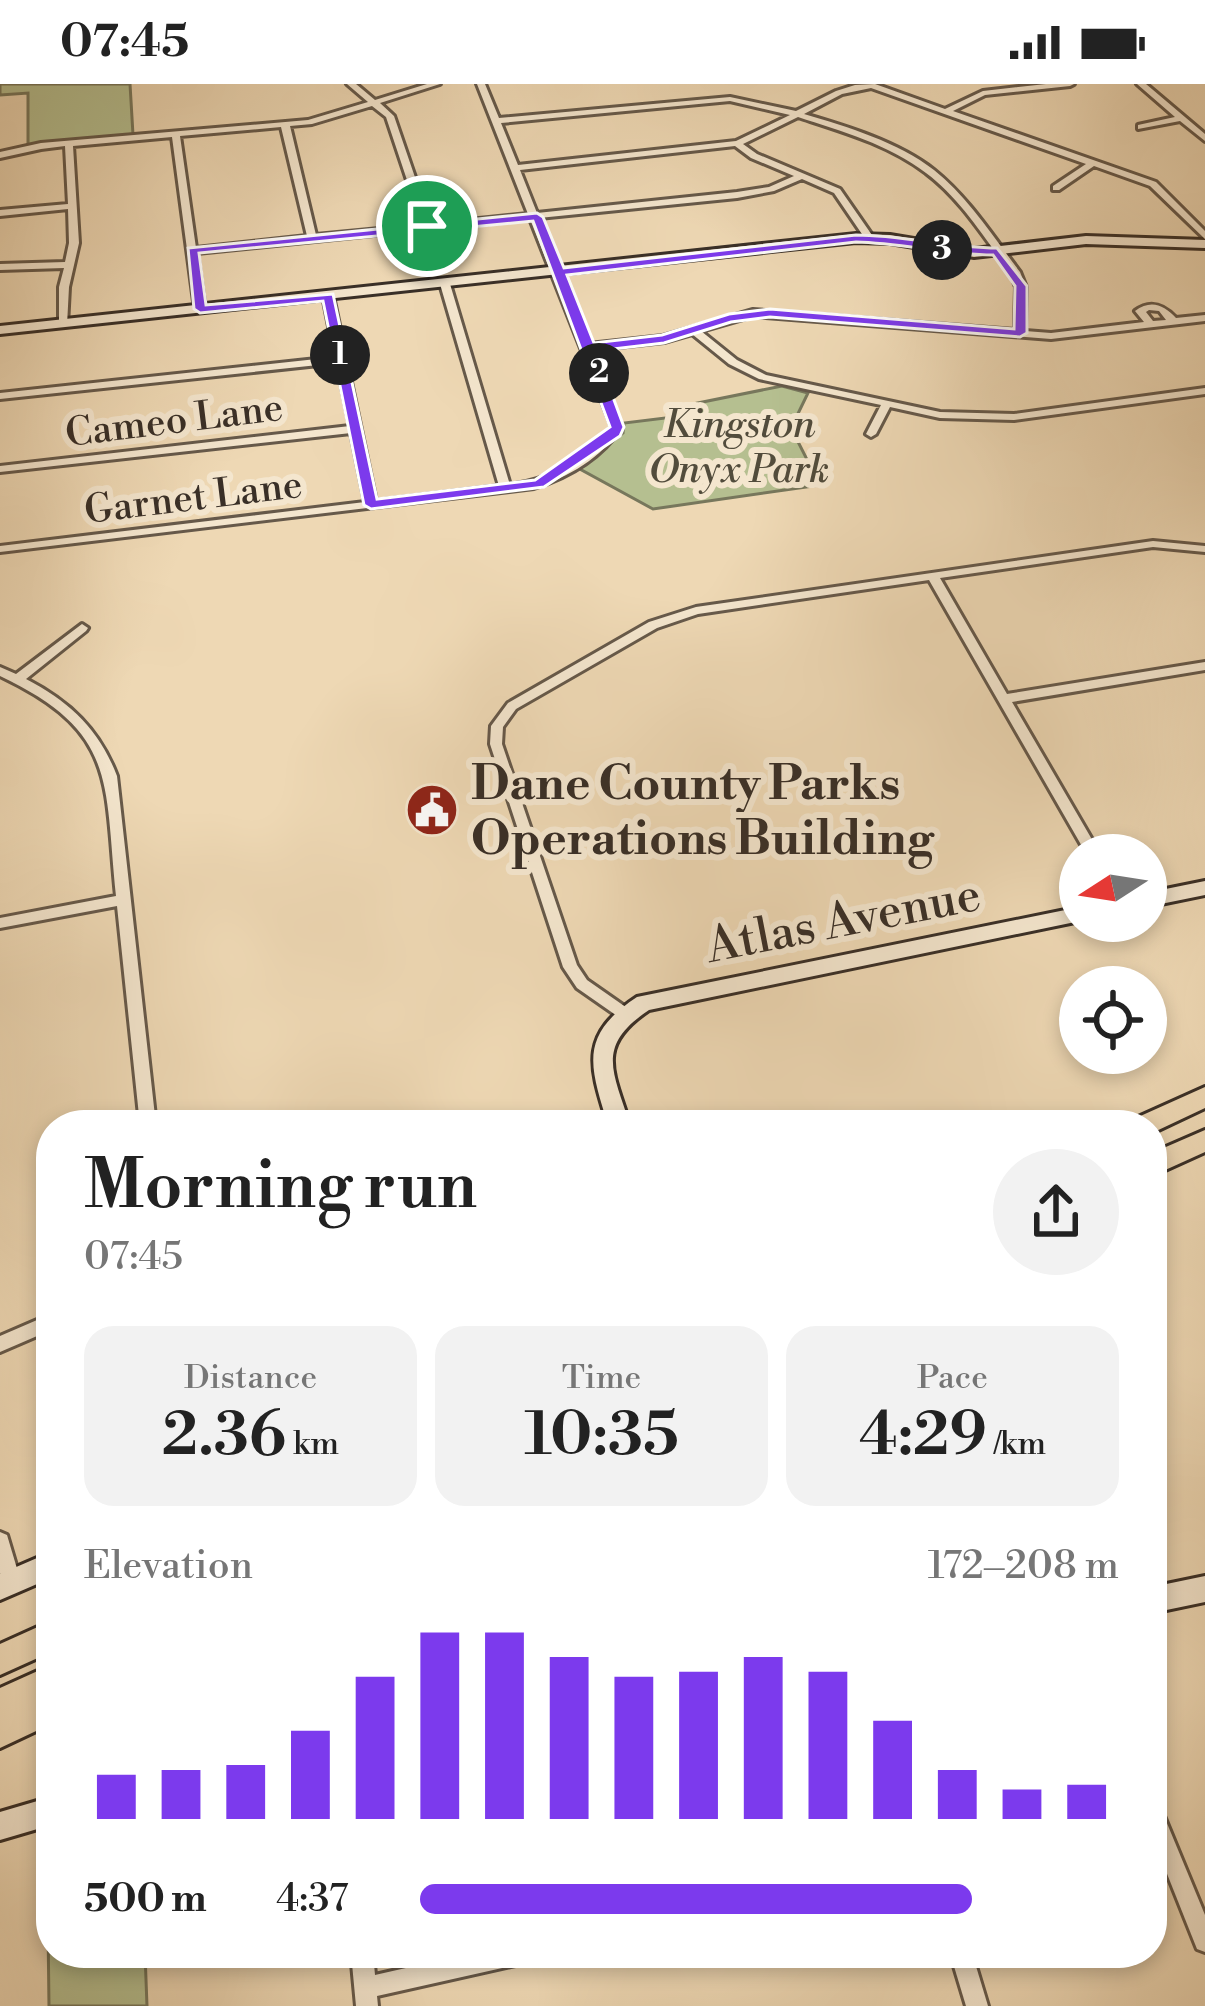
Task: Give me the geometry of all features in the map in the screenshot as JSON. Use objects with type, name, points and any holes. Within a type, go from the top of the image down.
[{"type":"main road","points":[[1167,1115],[1205,1097]]},
{"type":"main road","points":[[1167,1158],[1205,1140]]},
{"type":"main road","points":[[0,1646],[36,1637]]},
{"type":"main road","points":[[0,1660],[36,1641]]},
{"type":"main road","points":[[0,1705],[36,1688]]},
{"type":"main road","points":[[0,1732],[36,1714]]},
{"type":"street","points":[[351,84],[390,116],[427,226]]},
{"type":"street","points":[[0,155],[70,144],[285,125],[436,84]]},
{"type":"street","points":[[482,84],[590,347],[695,331],[729,318],[770,313],[1062,336],[1205,318]]},
{"type":"street","points":[[945,112],[983,93],[1070,84]]},
{"type":"street","points":[[1141,84],[1205,138]]},
{"type":"street","points":[[517,168],[737,143],[849,87],[868,85],[1162,189],[1205,240]]},
{"type":"street","points":[[497,121],[719,98],[764,104],[903,154],[929,170],[1021,286],[1020,333]]},
{"type":"street","points":[[1141,127],[1177,119]]},
{"type":"street","points":[[285,125],[312,238]]},
{"type":"street","points":[[176,135],[200,309]]},
{"type":"street","points":[[737,143],[754,156],[837,191],[869,238]]},
{"type":"street","points":[[64,323],[64,287],[74,243],[70,144]]},
{"type":"street","points":[[1056,188],[1093,163]]},
{"type":"street","points":[[192,250],[757,192],[802,176]]},
{"type":"street","points":[[0,213],[73,206]]},
{"type":"street","points":[[0,330],[869,238],[949,251],[1072,242],[1205,240]]},
{"type":"street","points":[[1072,242],[1162,255],[1205,254]]},
{"type":"street","points":[[0,267],[70,265]]},
{"type":"street","points":[[445,284],[505,488]]},
{"type":"street","points":[[328,296],[371,505]]},
{"type":"street","points":[[695,331],[752,373],[940,415],[1004,417],[1205,391]]},
{"type":"street","name":"Garnet Lane","points":[[0,549],[547,481],[617,427],[590,347]]},
{"type":"street","points":[[0,396],[341,359]]},
{"type":"street","points":[[871,434],[886,405]]},
{"type":"street","name":"Cameo Lane","points":[[0,469],[355,429]]},
{"type":"street","points":[[615,1110],[602,1066],[602,1042],[611,1025],[625,1014],[582,984],[570,967],[496,744],[503,717],[536,691],[664,620],[1153,544],[1205,549]]},
{"type":"street","points":[[932,575],[1082,834]]},
{"type":"street","points":[[17,679],[82,628]]},
{"type":"street","points":[[1004,698],[1205,666]]},
{"type":"street","points":[[0,671],[67,706],[100,746],[110,776],[146,1110]]},
{"type":"street","points":[[1167,895],[1205,887]]},
{"type":"street","points":[[0,922],[123,900]]},
{"type":"street","name":"Atlas Avenue","points":[[625,1014],[662,998],[1059,918]]},
{"type":"street","points":[[0,1344],[36,1328]]},
{"type":"street","points":[[0,1541],[6,1585],[36,1572]]},
{"type":"street","points":[[1167,1597],[1205,1589]]},
{"type":"street","points":[[0,1827],[36,1815]]},
{"type":"street","points":[[0,1827],[36,1826]]},
{"type":"street","points":[[1167,1848],[1205,1941]]},
{"type":"street","points":[[366,1997],[468,1968]]},
{"type":"street","points":[[966,1968],[977,2006]]},
{"type":"green space","points":[[0,84],[130,84],[133,135],[28,145],[28,93],[0,95]]},
{"type":"green space","name":"Kingston Onyx Park","points":[[782,386],[808,393],[791,428],[820,485],[653,509],[578,468],[623,433],[624,423],[690,415],[688,405]]},
{"type":"green space","points":[[49,1968],[146,1968],[147,2006],[49,2006]]},
{"type":"place","name":"Dane County Parks Operations Building","points":[[432,810]]},
{"type":"route","points":[[427,226],[192,250],[200,309],[328,296],[371,505],[539,484],[615,433],[590,347],[559,272],[856,238],[890,239],[949,251],[997,251],[1021,286],[1020,333],[770,313],[729,318],[664,339],[590,347],[578,321],[537,217],[427,226]]}]
